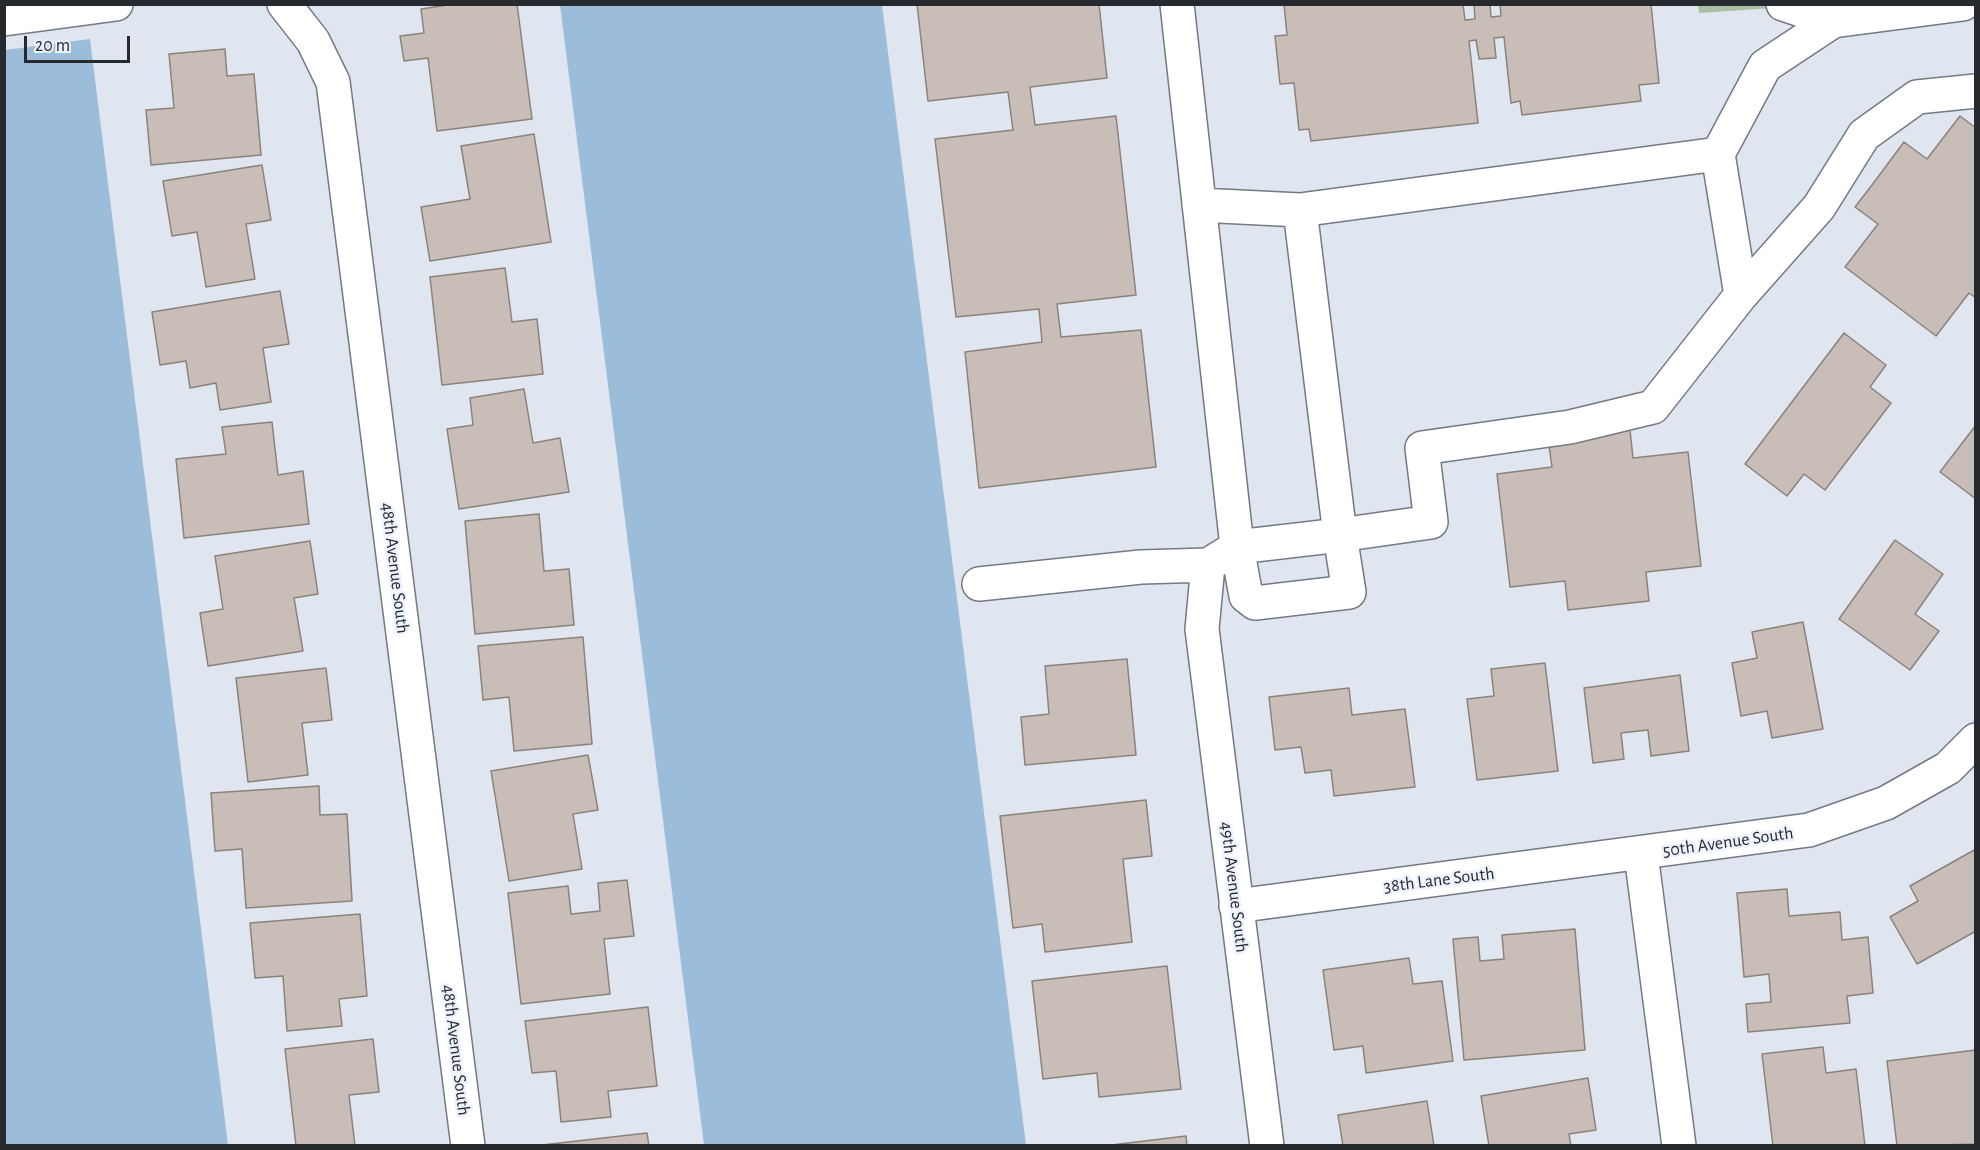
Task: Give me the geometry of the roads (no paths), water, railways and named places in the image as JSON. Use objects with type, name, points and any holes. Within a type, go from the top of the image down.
[{"type":"street","points":[[4,19],[116,4]]},
{"type":"street","name":"48th Avenue South","points":[[284,4],[313,41],[333,82],[468,1146]]},
{"type":"street","points":[[1177,4],[1237,547],[1246,596],[1255,603],[1350,602],[1300,210]]},
{"type":"street","points":[[1783,4],[1833,21]]},
{"type":"street","points":[[1741,296],[1719,154],[1765,66],[1833,21],[1963,4]]},
{"type":"street","points":[[979,584],[1141,567],[1208,565],[1237,547],[1431,522],[1422,448],[1570,426],[1653,407],[1741,296],[1819,207],[1864,135],[1917,97],[1976,91]]},
{"type":"street","points":[[1199,205],[1300,210],[1719,154]]},
{"type":"street","name":"49th Avenue South","points":[[1208,565],[1203,629],[1267,1146]]},
{"type":"street","name":"50th Avenue South","points":[[1679,1146],[1641,854],[1809,830],[1886,803],[1948,768],[1976,740]]},
{"type":"street","name":"38th Lane South","points":[[1236,906],[1641,854]]},
{"type":"water","points":[[560,5],[882,5],[1026,1145],[704,1145]]},
{"type":"water","points":[[90,39],[228,1145],[5,1145],[5,50]]}]
